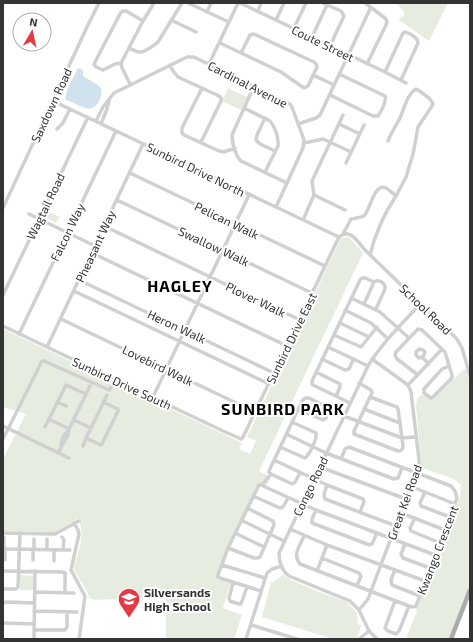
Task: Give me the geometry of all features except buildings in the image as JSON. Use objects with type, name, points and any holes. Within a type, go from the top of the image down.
[{"type":"main road","points":[[452,639],[470,590]]},
{"type":"street","name":"Saxdown Road","points":[[3,208],[99,3]]},
{"type":"street","points":[[130,84],[121,63],[143,20],[154,3]]},
{"type":"street","points":[[128,48],[141,52],[156,45],[182,3]]},
{"type":"street","points":[[188,3],[229,22]]},
{"type":"street","points":[[207,12],[212,3]]},
{"type":"street","points":[[209,64],[239,3]]},
{"type":"street","name":"Coute Street","points":[[239,3],[294,28],[406,83]]},
{"type":"street","points":[[258,11],[261,3]]},
{"type":"street","points":[[276,20],[284,3]]},
{"type":"street","points":[[294,28],[306,3]]},
{"type":"street","points":[[365,3],[387,21],[367,64]]},
{"type":"street","points":[[312,37],[325,4],[341,11],[344,16],[330,46]]},
{"type":"street","points":[[298,124],[316,118],[320,115],[371,7]]},
{"type":"street","points":[[121,63],[103,70],[96,67],[94,64],[121,12],[126,11],[143,20]]},
{"type":"street","points":[[171,20],[196,32]]},
{"type":"street","points":[[385,72],[403,33],[408,33],[417,39],[418,43],[401,80]]},
{"type":"street","points":[[220,43],[281,72],[302,88],[306,87],[316,67],[314,62],[254,34],[250,35],[241,52]]},
{"type":"street","name":"Cardinal Avenue","points":[[96,121],[110,96],[114,93],[184,58],[190,57],[209,64],[290,104],[304,143]]},
{"type":"street","points":[[170,65],[178,77],[219,96],[221,99],[201,142]]},
{"type":"street","points":[[330,95],[373,116],[378,116],[386,100],[385,96],[339,74]]},
{"type":"street","points":[[313,75],[334,85]]},
{"type":"street","points":[[254,86],[232,135],[239,160],[287,183]]},
{"type":"street","points":[[202,88],[182,130],[182,133],[222,152],[235,148]]},
{"type":"street","points":[[370,255],[385,215],[406,177],[413,154],[418,127],[432,106],[432,101],[418,90],[414,90],[407,101],[388,141]]},
{"type":"street","points":[[101,124],[109,100]]},
{"type":"street","name":"Sunbird Drive North","points":[[53,101],[69,111],[88,117],[339,237]]},
{"type":"street","points":[[244,108],[272,123],[278,138],[278,144],[265,172]]},
{"type":"street","points":[[57,129],[63,123],[69,111]]},
{"type":"street","points":[[303,220],[314,195],[312,182],[343,115]]},
{"type":"street","name":"Wagtail Road","points":[[3,296],[88,117]]},
{"type":"street","points":[[265,118],[256,140],[260,144],[275,151]]},
{"type":"street","points":[[339,124],[360,134]]},
{"type":"street","points":[[346,163],[364,125]]},
{"type":"street","name":"Falcon Way","points":[[19,334],[116,131]]},
{"type":"street","points":[[276,207],[304,143],[321,138],[351,152]]},
{"type":"street","name":"Pheasant Way","points":[[47,347],[143,144]]},
{"type":"street","name":"Pelican Walk","points":[[130,173],[325,266]]},
{"type":"street","points":[[339,237],[343,234],[351,219],[362,217],[365,214],[375,194],[380,188],[386,188],[396,196]]},
{"type":"street","points":[[153,398],[250,194]]},
{"type":"street","points":[[314,195],[345,210]]},
{"type":"street","name":"Swallow Walk","points":[[117,200],[312,293]]},
{"type":"street","points":[[29,214],[95,246]]},
{"type":"street","name":"Plover Walk","points":[[104,226],[300,320]]},
{"type":"street","name":"School Road","points":[[343,234],[346,233],[353,236],[366,251],[459,342],[470,376]]},
{"type":"street","name":"Sunbird Drive East","points":[[241,439],[256,412],[339,237]]},
{"type":"street","points":[[92,253],[287,346]]},
{"type":"street","points":[[350,403],[312,384],[312,381],[361,278],[364,277],[374,282],[377,280],[380,281],[386,288],[376,309]]},
{"type":"street","name":"Heron Walk","points":[[79,280],[274,373]]},
{"type":"street","points":[[364,304],[374,282]]},
{"type":"street","points":[[74,291],[269,384]]},
{"type":"street","points":[[351,298],[376,309],[409,338]]},
{"type":"street","name":"Congo Road","points":[[282,566],[279,553],[284,541],[359,383],[372,359],[420,304]]},
{"type":"street","points":[[345,310],[377,327],[388,339]]},
{"type":"street","name":"Lovebird Walk","points":[[61,319],[256,412]]},
{"type":"street","points":[[340,322],[369,337]]},
{"type":"street","name":"Sunbird Drive South","points":[[3,326],[241,439]]},
{"type":"street","points":[[334,335],[360,347],[377,327]]},
{"type":"street","points":[[418,375],[395,356],[396,352],[417,329],[422,330],[446,353],[452,378],[435,396],[432,398],[429,397],[423,392],[424,389],[442,369],[449,366]]},
{"type":"street","points":[[328,347],[368,366]]},
{"type":"street","points":[[372,359],[408,385],[442,349]]},
{"type":"street","points":[[422,357],[428,364]]},
{"type":"street","points":[[322,360],[345,370],[349,369],[354,360]]},
{"type":"street","points":[[3,439],[42,362],[44,361],[109,390],[115,380]]},
{"type":"street","points":[[316,372],[340,384],[336,396]]},
{"type":"street","points":[[359,383],[371,390],[372,393],[370,397],[364,409],[358,422],[354,434],[401,451],[402,438],[398,408],[370,397]]},
{"type":"street","points":[[45,427],[66,385],[86,394]]},
{"type":"street","name":"Great Kei Road","points":[[359,610],[368,599],[419,462],[411,392],[408,385]]},
{"type":"street","points":[[58,453],[68,435],[69,428],[90,386]]},
{"type":"street","points":[[83,446],[107,395]]},
{"type":"street","points":[[271,474],[269,471],[274,460],[302,401],[306,398],[358,422],[402,438],[416,437]]},
{"type":"street","points":[[57,402],[66,406]]},
{"type":"street","points":[[86,438],[101,445],[113,422],[118,410],[103,402]]},
{"type":"street","points":[[298,409],[323,420],[326,418],[330,409]]},
{"type":"street","points":[[364,409],[400,423]]},
{"type":"street","points":[[48,419],[69,428]]},
{"type":"street","points":[[74,420],[91,428]]},
{"type":"street","points":[[280,447],[305,458],[308,456],[316,437],[316,433],[292,422]]},
{"type":"street","points":[[3,426],[70,458]]},
{"type":"street","points":[[286,434],[326,453],[394,479],[398,478],[402,468]]},
{"type":"street","name":"Kwango Crescent","points":[[304,536],[296,554],[296,558],[300,564],[395,601],[409,606],[416,606],[455,504],[457,496],[456,491],[452,487],[349,448],[345,449],[341,459]]},
{"type":"street","points":[[274,460],[327,486],[364,500],[364,504],[360,512]]},
{"type":"street","points":[[320,467],[406,499]]},
{"type":"street","points":[[271,474],[292,484],[295,482],[300,473]]},
{"type":"street","points":[[261,591],[218,577],[228,548],[258,486],[262,485],[271,474]]},
{"type":"street","points":[[262,485],[316,510],[435,555]]},
{"type":"street","points":[[327,486],[324,494],[325,499],[396,526]]},
{"type":"street","points":[[410,486],[455,504]]},
{"type":"street","points":[[424,492],[420,503],[421,506],[450,517]]},
{"type":"street","points":[[253,496],[280,508],[284,506],[288,498]]},
{"type":"street","points":[[228,548],[256,558],[260,557],[274,524],[273,521],[247,508]]},
{"type":"street","points":[[316,510],[312,523],[367,544],[372,544],[377,533]]},
{"type":"street","points":[[400,513],[445,530]]},
{"type":"street","points":[[415,518],[410,528],[411,531],[440,543]]},
{"type":"street","points":[[241,520],[284,541]]},
{"type":"street","points":[[3,533],[55,534],[79,521]]},
{"type":"street","points":[[74,523],[79,531],[79,534],[71,570],[85,597],[79,639]]},
{"type":"street","points":[[290,529],[327,545],[425,581]]},
{"type":"street","points":[[3,589],[15,589],[18,586],[20,533]]},
{"type":"street","points":[[235,533],[264,547]]},
{"type":"street","points":[[62,537],[64,540],[63,550]]},
{"type":"street","points":[[4,538],[5,560]]},
{"type":"street","points":[[33,560],[34,539]]},
{"type":"street","points":[[47,539],[47,550]]},
{"type":"street","points":[[404,544],[401,554],[402,558],[430,568]]},
{"type":"street","points":[[317,571],[327,545]]},
{"type":"street","points":[[4,547],[7,549],[70,550]]},
{"type":"street","points":[[54,550],[54,561]]},
{"type":"street","points":[[322,558],[359,573],[361,576],[357,586]]},
{"type":"street","points":[[222,565],[265,578]]},
{"type":"street","points":[[246,639],[266,573],[282,566],[286,574],[289,576],[350,600],[359,610],[369,631],[377,639]]},
{"type":"street","points":[[3,570],[64,572],[65,593]]},
{"type":"street","points":[[394,570],[390,583],[420,596]]},
{"type":"street","points":[[33,638],[35,571]]},
{"type":"street","points":[[233,582],[229,598],[230,602],[241,604],[247,587]]},
{"type":"street","points":[[35,592],[74,593]]},
{"type":"street","points":[[395,601],[385,628],[394,634],[399,631],[409,606]]},
{"type":"street","points":[[3,603],[34,603]]},
{"type":"street","points":[[34,611],[76,612]]},
{"type":"street","points":[[34,630],[66,630],[67,612]]},
{"type":"street","points":[[3,623],[34,624]]},
{"type":"street","points":[[251,625],[297,639]]},
{"type":"street","points":[[359,639],[369,631]]},
{"type":"shaded area","points":[[396,3],[448,3],[429,41],[399,20],[404,16],[404,12]]},
{"type":"shaded area","points":[[228,88],[247,97],[241,110],[222,101]]},
{"type":"shaded area","points":[[47,211],[60,217],[56,223],[44,217]]},
{"type":"shaded area","points":[[349,237],[363,253],[259,471],[271,477],[266,487],[260,484],[228,548],[218,577],[231,582],[223,608],[242,615],[234,639],[166,639],[166,596],[95,600],[89,598],[87,591],[74,570],[81,538],[78,519],[55,532],[3,531],[3,459],[26,414],[3,407],[3,329],[242,443],[239,449],[250,454],[256,441],[247,437],[341,238]]},
{"type":"shaded area","points":[[464,369],[466,369],[470,384],[470,584],[449,639],[406,639],[417,611],[416,608],[460,497],[461,485],[454,479],[420,467],[421,463],[416,406],[417,399],[421,395],[432,399],[435,398]]},
{"type":"shaded area","points":[[20,575],[33,576],[33,590],[20,590]]},
{"type":"shaded area","points":[[283,575],[314,590],[347,602],[356,612],[358,619],[357,624],[361,625],[357,639],[333,639],[262,617],[271,582]]},
{"type":"water","points":[[78,68],[83,70],[83,76],[101,88],[101,98],[95,107],[83,107],[65,99],[67,90]]},
{"type":"place","name":"Silversands High School","points":[[129,618]]},
{"type":"district","name":"HAGLEY","points":[[180,285]]},
{"type":"district","name":"SUNBIRD PARK","points":[[283,408]]}]
